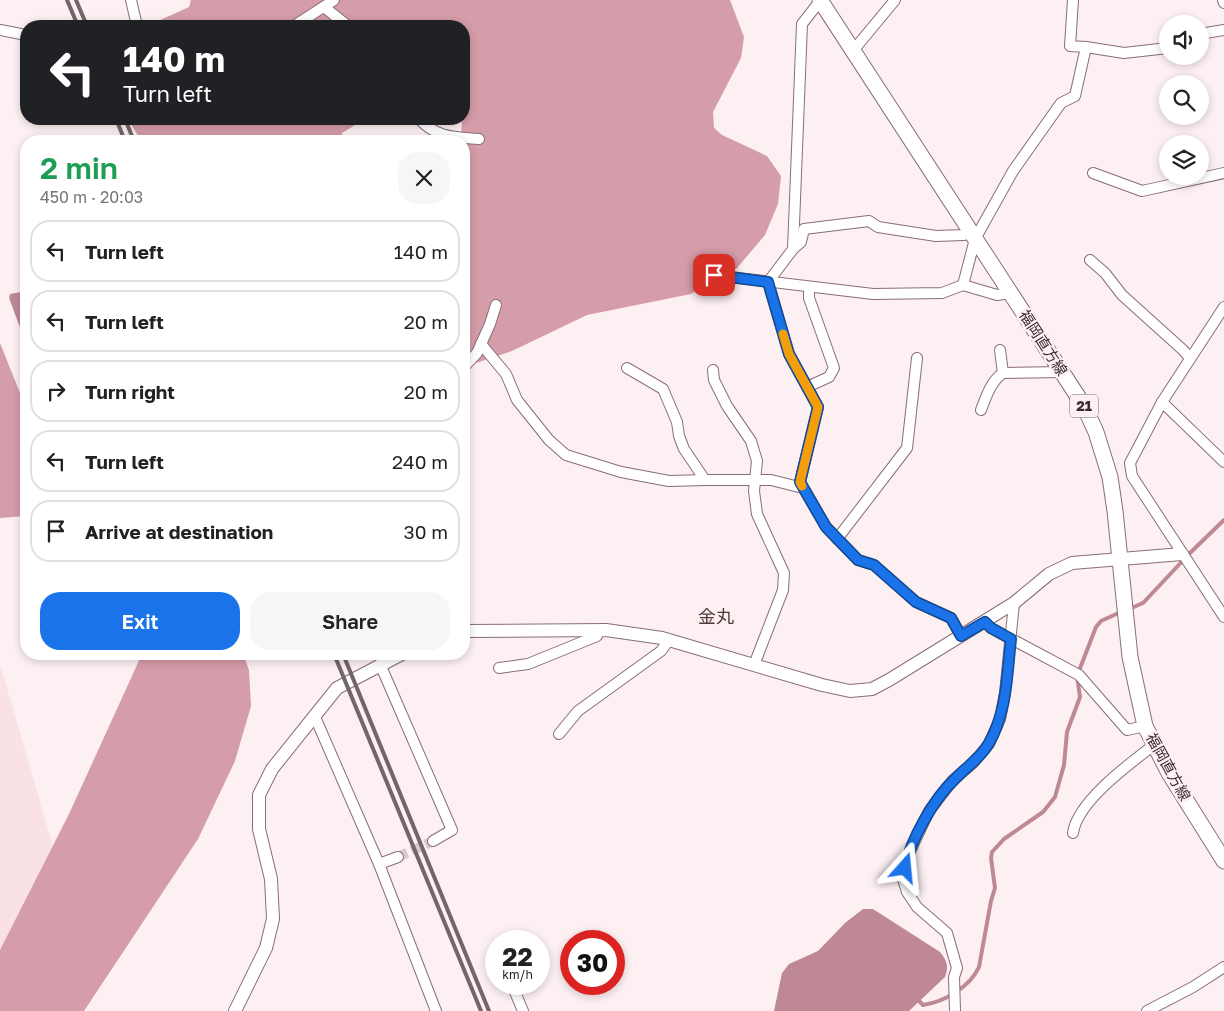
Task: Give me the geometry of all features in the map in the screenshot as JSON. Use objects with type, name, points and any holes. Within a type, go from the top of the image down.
[{"type":"main road","name":"福岡直方線","points":[[820,1],[1084,406],[1096,432],[1110,476],[1130,657],[1145,726],[1169,773],[1224,861]]},
{"type":"street","points":[[131,0],[136,20]]},
{"type":"street","points":[[303,20],[334,0]]},
{"type":"street","points":[[852,52],[895,0]]},
{"type":"street","points":[[1073,0],[1070,46],[1124,53],[1159,49]]},
{"type":"street","points":[[793,249],[802,24],[820,1]]},
{"type":"street","points":[[324,7],[340,20]]},
{"type":"street","points":[[0,30],[20,34]]},
{"type":"street","points":[[1209,32],[1224,30]]},
{"type":"street","points":[[963,285],[973,235],[1013,171],[1061,103],[1075,96],[1086,47]]},
{"type":"street","points":[[426,125],[434,132],[446,135]]},
{"type":"street","points":[[470,138],[479,139]]},
{"type":"street","points":[[1093,173],[1142,190],[1224,173]]},
{"type":"street","points":[[768,282],[793,249],[801,242],[804,229],[869,221],[878,227],[936,236],[973,235]]},
{"type":"street","points":[[1090,260],[1105,273],[1122,295],[1190,358]]},
{"type":"street","points":[[714,275],[809,288],[872,294],[942,293],[963,285],[996,295],[1011,293]]},
{"type":"street","points":[[768,282],[789,354],[818,407],[800,482],[803,488],[826,527],[858,560],[874,565],[916,602],[951,618],[961,636]]},
{"type":"street","points":[[807,387],[828,376],[834,368],[810,298],[809,288]]},
{"type":"street","points":[[470,361],[477,353],[490,324],[496,304]]},
{"type":"street","points":[[1224,308],[1162,402],[1130,463],[1132,476],[1224,617]]},
{"type":"street","points":[[481,344],[506,374],[517,400],[549,440],[566,455],[621,472],[669,481],[771,480],[803,488]]},
{"type":"street","points":[[1000,350],[1003,373]]},
{"type":"street","points":[[838,539],[907,448],[917,358]]},
{"type":"street","points":[[627,368],[662,389],[678,422],[679,436],[684,449],[705,480]]},
{"type":"street","points":[[713,370],[714,380],[727,406],[751,442],[757,461],[754,491],[758,514],[784,573],[781,595],[754,665]]},
{"type":"street","points":[[981,410],[997,377],[1003,373],[1063,372]]},
{"type":"street","points":[[1162,402],[1224,462]]},
{"type":"street","points":[[470,631],[599,630],[636,633],[669,640],[822,685],[850,691],[872,688],[985,622],[1014,603],[1049,574],[1072,564],[1119,558],[1182,554]]},
{"type":"street","points":[[955,1011],[954,978],[957,968],[947,933],[917,906],[907,892],[904,879],[907,858],[929,811],[953,780],[973,763],[989,744],[1000,719],[1014,603]]},
{"type":"street","points":[[985,622],[991,628],[1079,675],[1127,730],[1145,726]]},
{"type":"street","points":[[499,668],[528,664],[597,636],[599,630]]},
{"type":"street","points":[[559,734],[578,711],[661,651],[669,640]]},
{"type":"street","points":[[235,1011],[266,948],[273,919],[271,879],[259,829],[259,795],[272,769],[337,688],[389,660]]},
{"type":"street","points":[[380,664],[452,830],[433,842]]},
{"type":"street","points":[[315,717],[380,864],[436,1011]]},
{"type":"street","points":[[1073,833],[1077,819],[1100,790],[1154,745]]},
{"type":"street","points":[[380,864],[398,857]]},
{"type":"street","points":[[1147,1011],[1193,988],[1224,967]]},
{"type":"street","points":[[516,995],[523,1011]]},
{"type":"shaded area","points":[[191,0],[730,0],[744,37],[741,58],[713,112],[714,128],[722,135],[767,156],[781,176],[778,204],[765,235],[737,268],[691,294],[587,315],[512,351],[470,365],[470,135],[461,135],[462,125],[470,125],[470,20],[160,20],[189,7]]},
{"type":"shaded area","points":[[132,125],[355,125],[342,133],[342,135],[137,135]]},
{"type":"shaded area","points":[[20,292],[20,327],[9,298],[10,294]]},
{"type":"shaded area","points":[[0,343],[20,393],[20,516],[0,518]]},
{"type":"shaded area","points":[[139,660],[245,660],[249,670],[251,706],[235,761],[198,839],[84,1011],[0,1011],[0,950],[69,814]]},
{"type":"shaded area","points":[[0,664],[57,860],[0,1011]]},
{"type":"shaded area","points":[[863,909],[873,909],[940,952],[947,964],[945,977],[909,1011],[774,1011],[782,973],[789,964],[818,951],[845,923]]},
{"type":"waterway","points":[[1129,609],[1143,603],[1224,520]]},
{"type":"waterway","points":[[917,999],[923,1005],[948,997],[963,987],[979,967],[995,888],[992,852],[1004,839],[1043,812],[1055,797],[1064,765],[1067,732],[1080,697],[1077,676],[1096,627],[1101,621],[1123,611]]},
{"type":"tunnel","points":[[398,857],[433,841]]},
{"type":"railway","points":[[67,0],[75,20]]},
{"type":"railway","points":[[76,0],[84,20]]},
{"type":"railway","points":[[118,125],[123,135]]},
{"type":"railway","points":[[127,125],[132,135]]},
{"type":"railway","points":[[336,660],[481,1011]]},
{"type":"railway","points":[[345,660],[489,1011]]},
{"type":"slow traffic","points":[[783,334],[789,354],[818,407],[800,482],[802,486]]},
{"type":"district","name":"金丸","points":[[716,617]]},
{"type":"route","points":[[714,275],[768,282],[789,354],[818,407],[800,482],[826,527],[858,560],[874,565],[916,602],[951,618],[961,636],[985,622],[991,628],[1011,639],[1000,719],[989,744],[973,763],[953,780],[929,811],[907,858],[905,868]]}]
